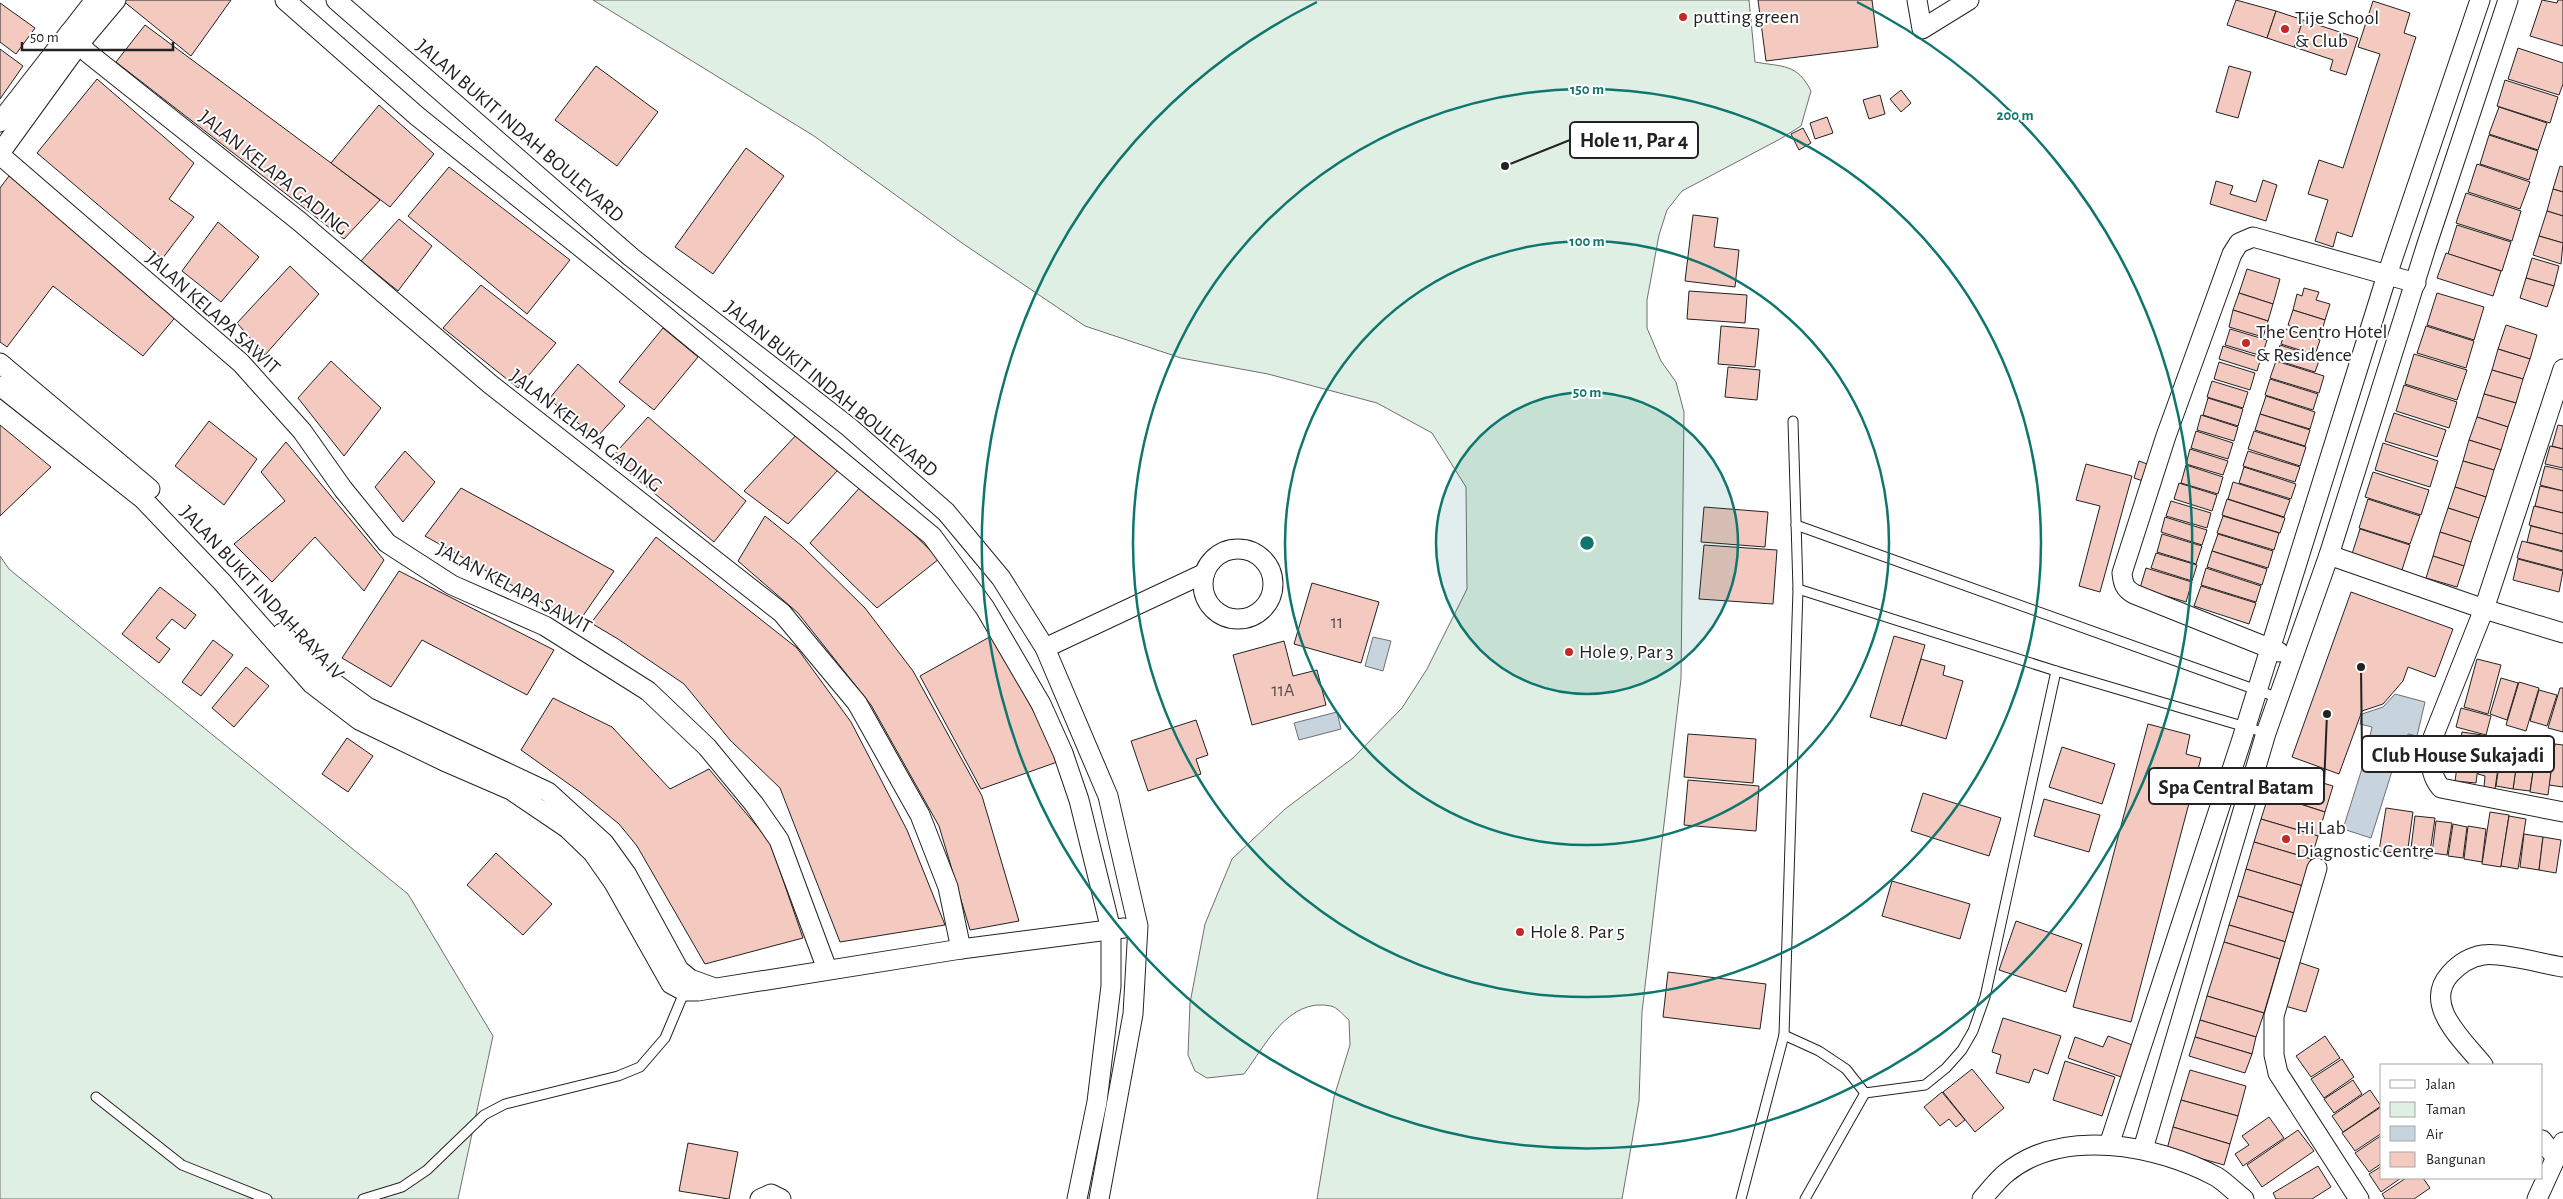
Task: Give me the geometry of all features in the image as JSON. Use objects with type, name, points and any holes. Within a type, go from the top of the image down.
[{"type":"street","points":[[0,122],[74,38],[116,0]]},
{"type":"street","points":[[285,0],[417,116],[614,274],[932,536],[985,608],[1041,704],[1063,753],[1079,800],[1111,930],[1111,986],[1099,1082],[1077,1199]]},
{"type":"street","name":"JALAN BUKIT INDAH BOULEVARD","points":[[336,0],[631,257],[849,426],[946,512],[1001,578],[1046,648],[1108,796],[1138,926],[1133,1014],[1099,1199]]},
{"type":"street","points":[[1917,0],[1922,29],[1969,0]]},
{"type":"street","points":[[2109,1145],[2245,727],[2387,275],[2478,1],[2506,5],[2329,555],[2294,659],[2266,733],[2143,1149]]},
{"type":"street","points":[[0,154],[74,38],[88,4]]},
{"type":"street","name":"JALAN KELAPA GADING","points":[[74,38],[299,221],[490,384],[782,613],[857,703],[920,815],[948,887],[961,949]]},
{"type":"street","name":"JALAN KELAPA SAWIT","points":[[0,154],[241,363],[302,431],[342,489],[388,543],[452,585],[545,626],[648,690],[707,747],[754,804],[779,840],[827,969]]},
{"type":"street","points":[[2294,659],[2134,594],[2123,583],[2122,574],[2166,436],[2232,254],[2239,243],[2254,237],[2416,283]]},
{"type":"street","points":[[614,274],[631,257]]},
{"type":"street","name":"JALAN BUKIT INDAH RAYA IV","points":[[0,363],[154,492],[319,672],[367,707],[548,792],[576,816],[604,844],[627,875],[687,985]]},
{"type":"street","points":[[2563,369],[2484,609],[2430,745],[2431,769],[2434,781],[2441,788],[2563,812]]},
{"type":"street","name":"JALAN BUKIT INDAH RAYA IV","points":[[0,386],[143,499],[222,582],[312,684],[360,720],[444,761],[511,790],[567,828],[593,853],[614,883],[671,984],[712,987],[827,969]]},
{"type":"street","points":[[2329,555],[2484,609],[2563,633]]},
{"type":"street","points":[[1046,648],[1205,574]]},
{"type":"street","points":[[2317,868],[2274,1016],[2274,1055],[2278,1074],[2360,1199]]},
{"type":"street","points":[[827,969],[1138,926]]},
{"type":"street","points":[[2482,1064],[2442,1011],[2439,995],[2445,979],[2462,963],[2484,954],[2563,967]]},
{"type":"street","points":[[2537,1199],[2560,1150],[2543,1141]]},
{"type":"street","points":[[1982,1199],[2006,1173],[2033,1158],[2053,1150],[2109,1145],[2143,1149],[2180,1161],[2218,1178],[2244,1199]]},
{"type":"street","points":[[760,1199],[771,1194],[781,1199]]},
{"type":"lane","points":[[1741,1199],[1784,1035],[1798,589],[1793,421]]},
{"type":"lane","points":[[1796,525],[2279,698]]},
{"type":"lane","points":[[1798,589],[2056,671],[2266,733]]},
{"type":"lane","points":[[1865,1093],[1925,1084],[1946,1068],[1962,1050],[1972,1031],[1984,998],[2056,671]]},
{"type":"lane","points":[[363,1199],[402,1187],[427,1170],[484,1114],[498,1108],[618,1076],[640,1067],[665,1038],[687,985]]},
{"type":"lane","points":[[1784,1035],[1819,1051],[1846,1069],[1865,1093]]},
{"type":"lane","points":[[1806,1199],[1865,1093]]},
{"type":"lane","points":[[96,1097],[182,1165],[267,1199]]},
{"type":"green space","points":[[593,0],[1749,0],[1755,62],[1781,66],[1794,71],[1806,82],[1811,91],[1801,126],[1682,191],[1667,210],[1659,235],[1647,300],[1647,328],[1661,361],[1676,382],[1684,412],[1681,679],[1642,1012],[1639,1101],[1622,1199],[1317,1199],[1334,1097],[1350,1045],[1349,1020],[1331,1006],[1316,1005],[1302,1009],[1290,1016],[1279,1026],[1244,1074],[1207,1078],[1195,1071],[1188,1055],[1190,1003],[1205,924],[1232,859],[1285,809],[1353,758],[1402,708],[1427,669],[1467,589],[1466,487],[1432,433],[1377,403],[1268,374],[1181,358],[1085,326],[962,243],[814,136]]},
{"type":"green space","points":[[0,556],[9,569],[408,894],[493,1036],[458,1199],[0,1199]]},
{"type":"water","points":[[1373,637],[1391,641],[1383,671],[1365,666]]},
{"type":"water","points":[[2395,694],[2425,702],[2417,736],[2408,734],[2401,761],[2366,752],[2372,727],[2360,724],[2362,714],[2383,707]]},
{"type":"water","points":[[1337,712],[1341,729],[1299,740],[1294,723]]},
{"type":"water","points":[[2365,759],[2393,768],[2371,838],[2343,829]]},
{"type":"building","points":[[122,0],[231,0],[191,56]]},
{"type":"building","points":[[1758,0],[1872,0],[1878,47],[1766,61]]},
{"type":"building","points":[[2236,0],[2276,11],[2267,38],[2227,25]]},
{"type":"building","points":[[2542,0],[2557,3],[2558,0],[2563,0],[2563,46],[2530,36]]},
{"type":"building","points":[[2373,1],[2410,13],[2404,33],[2416,37],[2352,237],[2337,232],[2333,247],[2315,241],[2328,200],[2308,194],[2319,160],[2343,168],[2380,54],[2358,47]]},
{"type":"building","points":[[0,3],[35,28],[16,54],[0,42]]},
{"type":"building","name":"Tije School & Club","points":[[2276,11],[2303,20],[2294,47],[2267,38]]},
{"type":"building","points":[[2303,20],[2358,38],[2346,75],[2330,70],[2333,60],[2294,47]]},
{"type":"building","points":[[145,25],[380,200],[344,239],[116,62]]},
{"type":"building","points":[[2518,48],[2563,63],[2563,84],[2559,95],[2508,79]]},
{"type":"building","points":[[0,49],[23,66],[0,99]]},
{"type":"building","points":[[596,66],[658,112],[617,166],[555,120]]},
{"type":"building","points":[[2229,66],[2251,72],[2238,118],[2216,112]]},
{"type":"building","points":[[97,79],[194,163],[169,199],[194,217],[162,259],[37,153]]},
{"type":"building","points":[[2505,80],[2558,97],[2550,123],[2497,106]]},
{"type":"building","points":[[1901,90],[1911,103],[1901,112],[1890,99]]},
{"type":"building","points":[[1880,95],[1885,114],[1869,119],[1863,100]]},
{"type":"building","points":[[379,105],[434,154],[390,207],[331,163]]},
{"type":"building","points":[[2499,107],[2547,123],[2538,150],[2489,134]]},
{"type":"building","points":[[1827,117],[1833,133],[1815,139],[1810,123]]},
{"type":"building","points":[[1803,128],[1811,143],[1799,150],[1791,134]]},
{"type":"building","points":[[2489,135],[2538,151],[2529,180],[2480,164]]},
{"type":"building","points":[[746,148],[784,176],[713,274],[675,247]]},
{"type":"building","points":[[2477,164],[2530,182],[2520,209],[2468,192]]},
{"type":"building","points":[[2560,166],[2563,167],[2563,192],[2553,189]]},
{"type":"building","points":[[449,167],[570,260],[527,314],[408,216]]},
{"type":"building","points":[[9,176],[178,314],[143,356],[53,286],[7,347],[0,342],[0,188]]},
{"type":"building","points":[[2263,180],[2277,185],[2266,221],[2210,204],[2216,181],[2233,186],[2230,194],[2256,202]]},
{"type":"building","points":[[2553,189],[2563,192],[2563,216],[2547,211]]},
{"type":"building","points":[[2466,193],[2521,211],[2512,241],[2456,223]]},
{"type":"building","points":[[2547,211],[2563,216],[2563,243],[2539,236]]},
{"type":"building","points":[[1693,215],[1718,218],[1714,247],[1739,250],[1735,287],[1685,281]]},
{"type":"building","points":[[399,219],[432,246],[398,291],[361,261]]},
{"type":"building","points":[[218,222],[259,257],[221,302],[182,271]]},
{"type":"building","points":[[2457,225],[2511,242],[2502,271],[2448,254]]},
{"type":"building","points":[[2539,236],[2563,243],[2561,264],[2533,255]]},
{"type":"building","points":[[2446,253],[2501,271],[2493,296],[2437,278]]},
{"type":"building","points":[[2532,258],[2559,266],[2554,286],[2526,278]]},
{"type":"building","points":[[290,266],[319,294],[265,355],[237,323]]},
{"type":"building","points":[[2247,269],[2280,279],[2273,304],[2239,293]]},
{"type":"building","points":[[2526,278],[2554,286],[2547,307],[2520,298]]},
{"type":"building","points":[[481,285],[556,343],[518,388],[443,328]]},
{"type":"building","points":[[2304,288],[2319,292],[2316,300],[2330,304],[2325,320],[2293,310],[2297,294],[2302,296]]},
{"type":"building","points":[[1689,291],[1747,295],[1745,323],[1687,319]]},
{"type":"building","points":[[2239,293],[2273,304],[2268,321],[2233,310]]},
{"type":"building","points":[[2437,293],[2484,307],[2474,340],[2427,325]]},
{"type":"building","points":[[2233,310],[2268,321],[2263,337],[2229,327]]},
{"type":"building","points":[[2293,310],[2325,320],[2321,334],[2288,325]]},
{"type":"building","points":[[2506,325],[2537,335],[2530,359],[2498,349]]},
{"type":"building","points":[[1721,326],[1759,329],[1755,367],[1718,364]]},
{"type":"building","points":[[2426,326],[2474,341],[2466,368],[2417,353]]},
{"type":"building","points":[[663,328],[698,357],[654,410],[619,382]]},
{"type":"building","name":"The Centro Hotel & Residence","points":[[2230,329],[2267,340],[2262,356],[2225,345]]},
{"type":"building","points":[[2286,329],[2320,340],[2315,355],[2281,344]]},
{"type":"building","points":[[2280,345],[2320,358],[2315,372],[2276,360]]},
{"type":"building","points":[[2223,346],[2261,358],[2257,371],[2219,359]]},
{"type":"building","points":[[2498,349],[2530,359],[2523,379],[2492,370]]},
{"type":"building","points":[[2414,354],[2467,370],[2457,400],[2405,384]]},
{"type":"building","points":[[331,361],[381,408],[344,456],[298,398]]},
{"type":"building","points":[[2276,361],[2324,376],[2319,393],[2270,378]]},
{"type":"building","points":[[2219,362],[2255,373],[2250,390],[2214,379]]},
{"type":"building","points":[[578,364],[625,406],[596,438],[549,399]]},
{"type":"building","points":[[1728,367],[1760,370],[1757,400],[1725,397]]},
{"type":"building","points":[[2492,370],[2523,379],[2516,403],[2484,394]]},
{"type":"building","points":[[2270,379],[2318,394],[2313,410],[2265,395]]},
{"type":"building","points":[[2212,381],[2248,392],[2243,408],[2207,397]]},
{"type":"building","points":[[2404,385],[2457,402],[2449,428],[2396,411]]},
{"type":"building","points":[[2484,394],[2516,403],[2508,427],[2477,417]]},
{"type":"building","points":[[2266,396],[2315,412],[2310,429],[2260,414]]},
{"type":"building","points":[[2208,398],[2243,409],[2238,426],[2203,415]]},
{"type":"building","points":[[2394,413],[2446,430],[2437,457],[2385,441]]},
{"type":"building","points":[[2260,414],[2310,430],[2305,446],[2255,430]]},
{"type":"building","points":[[2201,415],[2238,427],[2234,441],[2197,430]]},
{"type":"building","points":[[648,417],[746,501],[714,542],[611,458]]},
{"type":"building","points":[[2477,417],[2508,427],[2501,450],[2469,440]]},
{"type":"building","points":[[209,421],[257,459],[224,505],[175,466]]},
{"type":"building","points":[[0,425],[51,467],[0,516]]},
{"type":"building","points":[[2558,425],[2563,426],[2563,449],[2552,446]]},
{"type":"building","points":[[2196,431],[2233,443],[2228,459],[2191,448]]},
{"type":"building","points":[[2254,431],[2306,447],[2300,466],[2248,449]]},
{"type":"building","points":[[799,432],[839,469],[788,524],[744,491]]},
{"type":"building","points":[[2469,440],[2501,450],[2494,470],[2463,461]]},
{"type":"building","points":[[286,442],[384,560],[364,591],[315,537],[272,582],[234,544],[285,501],[261,472]]},
{"type":"building","points":[[2383,443],[2438,461],[2430,487],[2375,470]]},
{"type":"building","points":[[2550,446],[2563,449],[2563,468],[2545,464]]},
{"type":"building","points":[[2190,449],[2228,461],[2223,475],[2186,464]]},
{"type":"building","points":[[405,451],[435,482],[403,522],[375,487]]},
{"type":"building","points":[[2248,451],[2300,467],[2295,482],[2243,466]]},
{"type":"building","points":[[2139,461],[2150,465],[2146,482],[2134,478]]},
{"type":"building","points":[[2463,461],[2494,470],[2486,497],[2455,487]]},
{"type":"building","points":[[2086,464],[2132,476],[2100,592],[2079,586],[2100,506],[2076,500]]},
{"type":"building","points":[[2186,465],[2223,477],[2218,494],[2181,483]]},
{"type":"building","points":[[2545,466],[2563,470],[2563,491],[2540,485]]},
{"type":"building","points":[[2244,467],[2296,484],[2291,499],[2239,483]]},
{"type":"building","points":[[2373,472],[2429,490],[2421,515],[2365,497]]},
{"type":"building","points":[[2233,482],[2290,500],[2284,517],[2228,499]]},
{"type":"building","points":[[2179,483],[2217,495],[2212,511],[2174,499]]},
{"type":"building","points":[[863,484],[939,559],[877,608],[810,543]]},
{"type":"building","points":[[2540,486],[2563,491],[2563,513],[2535,506]]},
{"type":"building","points":[[2455,487],[2486,497],[2479,518],[2448,508]]},
{"type":"building","points":[[461,488],[614,571],[578,623],[425,536]]},
{"type":"building","points":[[2227,499],[2285,518],[2280,533],[2222,515]]},
{"type":"building","points":[[2368,499],[2420,516],[2410,544],[2359,528]]},
{"type":"building","points":[[2171,501],[2211,513],[2207,528],[2166,516]]},
{"type":"building","points":[[2534,506],[2563,513],[2563,534],[2529,525]]},
{"type":"building","points":[[1704,507],[1768,512],[1765,547],[1701,542]]},
{"type":"building","points":[[2448,508],[2479,518],[2471,542],[2440,532]]},
{"type":"building","points":[[765,516],[802,546],[865,608],[913,671],[982,796],[1019,921],[970,930],[939,826],[871,705],[798,613],[738,561]]},
{"type":"building","points":[[2223,516],[2279,533],[2274,550],[2217,533]]},
{"type":"building","points":[[2165,517],[2207,530],[2202,545],[2161,532]]},
{"type":"building","points":[[2531,526],[2563,534],[2563,551],[2527,542]]},
{"type":"building","points":[[2360,529],[2410,545],[2401,573],[2351,557]]},
{"type":"building","points":[[2440,532],[2471,542],[2464,566],[2433,556]]},
{"type":"building","points":[[2162,534],[2202,546],[2196,564],[2157,552]]},
{"type":"building","points":[[2218,534],[2273,551],[2268,568],[2212,551]]},
{"type":"building","points":[[656,537],[797,648],[851,722],[907,830],[945,925],[840,942],[780,788],[730,740],[684,684],[591,623]]},
{"type":"building","points":[[2522,541],[2563,552],[2563,570],[2517,558]]},
{"type":"building","points":[[1704,545],[1777,550],[1773,604],[1699,599]]},
{"type":"building","points":[[2212,551],[2267,569],[2262,585],[2207,567]]},
{"type":"building","points":[[2156,553],[2197,565],[2192,581],[2151,568]]},
{"type":"building","points":[[2433,556],[2464,566],[2457,587],[2426,578]]},
{"type":"building","points":[[2518,559],[2563,571],[2559,592],[2513,580]]},
{"type":"building","points":[[2146,568],[2192,582],[2186,602],[2140,588]]},
{"type":"building","points":[[2206,568],[2261,586],[2256,602],[2201,585]]},
{"type":"building","points":[[399,571],[554,650],[527,695],[422,640],[391,687],[342,658]]},
{"type":"building","points":[[1312,583],[1379,602],[1361,663],[1294,644]]},
{"type":"building","points":[[2201,586],[2256,603],[2249,624],[2194,606]]},
{"type":"building","points":[[160,587],[196,615],[185,629],[172,619],[156,638],[170,649],[159,663],[122,634]]},
{"type":"building","points":[[2351,592],[2453,629],[2435,677],[2408,667],[2403,681],[2383,704],[2362,711],[2339,774],[2292,757]]},
{"type":"building","points":[[993,635],[1060,761],[981,789],[920,676]]},
{"type":"building","points":[[1894,636],[1925,645],[1901,726],[1870,717]]},
{"type":"building","points":[[213,640],[233,655],[201,696],[182,682]]},
{"type":"building","points":[[1284,641],[1293,676],[1317,670],[1326,705],[1252,725],[1233,655]]},
{"type":"building","points":[[1921,659],[1945,666],[1943,675],[1963,681],[1946,739],[1901,725]]},
{"type":"building","points":[[2477,659],[2501,665],[2488,714],[2464,707]]},
{"type":"building","points":[[246,667],[269,686],[234,727],[212,708]]},
{"type":"building","points":[[2501,678],[2518,683],[2507,720],[2490,714]]},
{"type":"building","points":[[2519,682],[2539,688],[2526,731],[2506,725]]},
{"type":"building","points":[[2560,688],[2563,688],[2563,732],[2548,728]]},
{"type":"building","points":[[2539,690],[2557,695],[2547,726],[2530,721]]},
{"type":"building","points":[[553,698],[612,727],[670,789],[709,769],[770,842],[803,938],[705,964],[637,846],[619,824],[580,792],[521,750]]},
{"type":"building","points":[[2461,708],[2491,716],[2486,735],[2456,727]]},
{"type":"building","points":[[1196,720],[1208,755],[1196,759],[1201,774],[1148,791],[1131,741]]},
{"type":"building","points":[[2148,724],[2190,735],[2186,754],[2201,758],[2131,1022],[2073,1007]]},
{"type":"building","points":[[2462,732],[2482,735],[2476,783],[2455,781]]},
{"type":"building","points":[[1688,734],[1756,739],[1753,783],[1684,777]]},
{"type":"building","points":[[2483,737],[2502,740],[2495,789],[2484,787],[2485,776],[2478,774]]},
{"type":"building","points":[[347,738],[373,756],[348,792],[322,774]]},
{"type":"building","points":[[2520,738],[2538,740],[2530,791],[2513,789]]},
{"type":"building","points":[[2555,744],[2563,745],[2563,787],[2549,785]]},
{"type":"building","points":[[2502,745],[2519,748],[2513,789],[2496,786]]},
{"type":"building","points":[[2062,747],[2115,764],[2102,804],[2049,787]]},
{"type":"building","points":[[2536,752],[2553,755],[2548,795],[2530,792]]},
{"type":"building","points":[[2276,769],[2333,786],[2325,812],[2269,794]]},
{"type":"building","points":[[1688,780],[1759,786],[1756,831],[1684,825]]},
{"type":"building","points":[[1923,793],[2001,818],[1989,856],[1911,831]]},
{"type":"building","points":[[2269,794],[2325,812],[2318,836],[2261,819]]},
{"type":"building","points":[[2044,799],[2100,815],[2089,852],[2034,836]]},
{"type":"building","points":[[2386,808],[2413,812],[2407,855],[2379,851]]},
{"type":"building","points":[[2490,812],[2509,815],[2501,867],[2482,864]]},
{"type":"building","points":[[2415,816],[2435,818],[2429,859],[2410,856]]},
{"type":"building","points":[[2509,816],[2526,819],[2518,869],[2501,866]]},
{"type":"building","name":"Hi Lab Diagnostic Centre","points":[[2261,819],[2318,836],[2311,859],[2254,842]]},
{"type":"building","points":[[2436,821],[2452,823],[2447,855],[2432,853]]},
{"type":"building","points":[[2453,824],[2467,827],[2463,858],[2448,856]]},
{"type":"building","points":[[2468,826],[2486,829],[2482,862],[2464,859]]},
{"type":"building","points":[[2524,834],[2543,837],[2539,870],[2520,867]]},
{"type":"building","points":[[2543,837],[2561,840],[2556,873],[2539,870]]},
{"type":"building","points":[[2254,842],[2311,859],[2303,886],[2246,869]]},
{"type":"building","points":[[496,853],[552,904],[523,935],[467,885]]},
{"type":"building","points":[[2246,869],[2303,886],[2294,913],[2238,896]]},
{"type":"building","points":[[1892,881],[1970,904],[1960,939],[1882,916]]},
{"type":"building","points":[[2238,896],[2294,913],[2286,942],[2229,925]]},
{"type":"building","points":[[2016,921],[2082,944],[2066,992],[1999,970]]},
{"type":"building","points":[[2229,925],[2286,942],[2280,959],[2224,942]]},
{"type":"building","points":[[2224,942],[2280,959],[2264,1013],[2207,996]]},
{"type":"building","points":[[2298,962],[2319,969],[2306,1012],[2285,1006]]},
{"type":"building","points":[[1668,972],[1766,984],[1760,1029],[1663,1017]]},
{"type":"building","points":[[2207,996],[2264,1013],[2256,1037],[2200,1020]]},
{"type":"building","points":[[2003,1018],[2061,1036],[2048,1074],[2034,1069],[2029,1083],[1996,1073],[2001,1055],[1992,1052]]},
{"type":"building","points":[[2200,1020],[2256,1037],[2252,1054],[2195,1037]]},
{"type":"building","points":[[2108,1036],[2135,1046],[2124,1078],[2068,1058],[2075,1037],[2103,1047]]},
{"type":"building","points":[[2325,1036],[2340,1058],[2311,1077],[2296,1056]]},
{"type":"building","points":[[2195,1037],[2252,1054],[2245,1073],[2189,1056]]},
{"type":"building","points":[[2342,1059],[2354,1077],[2324,1098],[2311,1079]]},
{"type":"building","points":[[2065,1061],[2115,1077],[2102,1116],[2053,1100]]},
{"type":"building","points":[[1972,1069],[2004,1108],[1975,1132],[1943,1092]]},
{"type":"building","points":[[2190,1070],[2246,1086],[2238,1116],[2181,1100]]},
{"type":"building","points":[[2353,1080],[2362,1094],[2334,1113],[2324,1099]]},
{"type":"building","points":[[2370,1090],[2380,1105],[2380,1107],[2343,1132],[2332,1116]]},
{"type":"building","points":[[1942,1092],[1965,1120],[1956,1127],[1949,1119],[1940,1126],[1924,1107]]},
{"type":"building","points":[[2181,1100],[2238,1116],[2230,1144],[2173,1127]]},
{"type":"building","points":[[2380,1108],[2380,1134],[2355,1151],[2342,1133]]},
{"type":"building","points":[[2269,1117],[2284,1138],[2243,1166],[2235,1154],[2249,1145],[2242,1136]]},
{"type":"building","points":[[2173,1127],[2230,1144],[2224,1165],[2167,1149]]},
{"type":"building","points":[[2298,1130],[2314,1151],[2262,1187],[2247,1165]]},
{"type":"building","points":[[2380,1136],[2380,1164],[2369,1172],[2355,1153]]},
{"type":"building","points":[[688,1143],[738,1152],[729,1199],[679,1191]]},
{"type":"building","points":[[2318,1166],[2331,1187],[2312,1199],[2276,1199],[2273,1193]]},
{"type":"building","points":[[2380,1167],[2380,1179],[2400,1179],[2381,1192],[2369,1174]]},
{"type":"building","points":[[2404,1179],[2424,1179],[2430,1188],[2414,1199],[2385,1199],[2382,1194]]},
{"type":"place","name":"putting green","points":[[1683,17]]},
{"type":"place","name":"Tije School & Club","points":[[2285,29]]},
{"type":"place","name":"Hole 11, Par 4","points":[[1505,166]]},
{"type":"place","name":"The Centro Hotel & Residence","points":[[2246,343]]},
{"type":"place","name":"Hole 9, Par 3","points":[[1569,652]]},
{"type":"place","name":"Club House Sukajadi","points":[[2361,667]]},
{"type":"place","name":"Spa Central Batam","points":[[2327,714]]},
{"type":"place","name":"Hi Lab Diagnostic Centre","points":[[2286,839]]},
{"type":"place","name":"Hole 8. Par 5","points":[[1520,932]]}]
